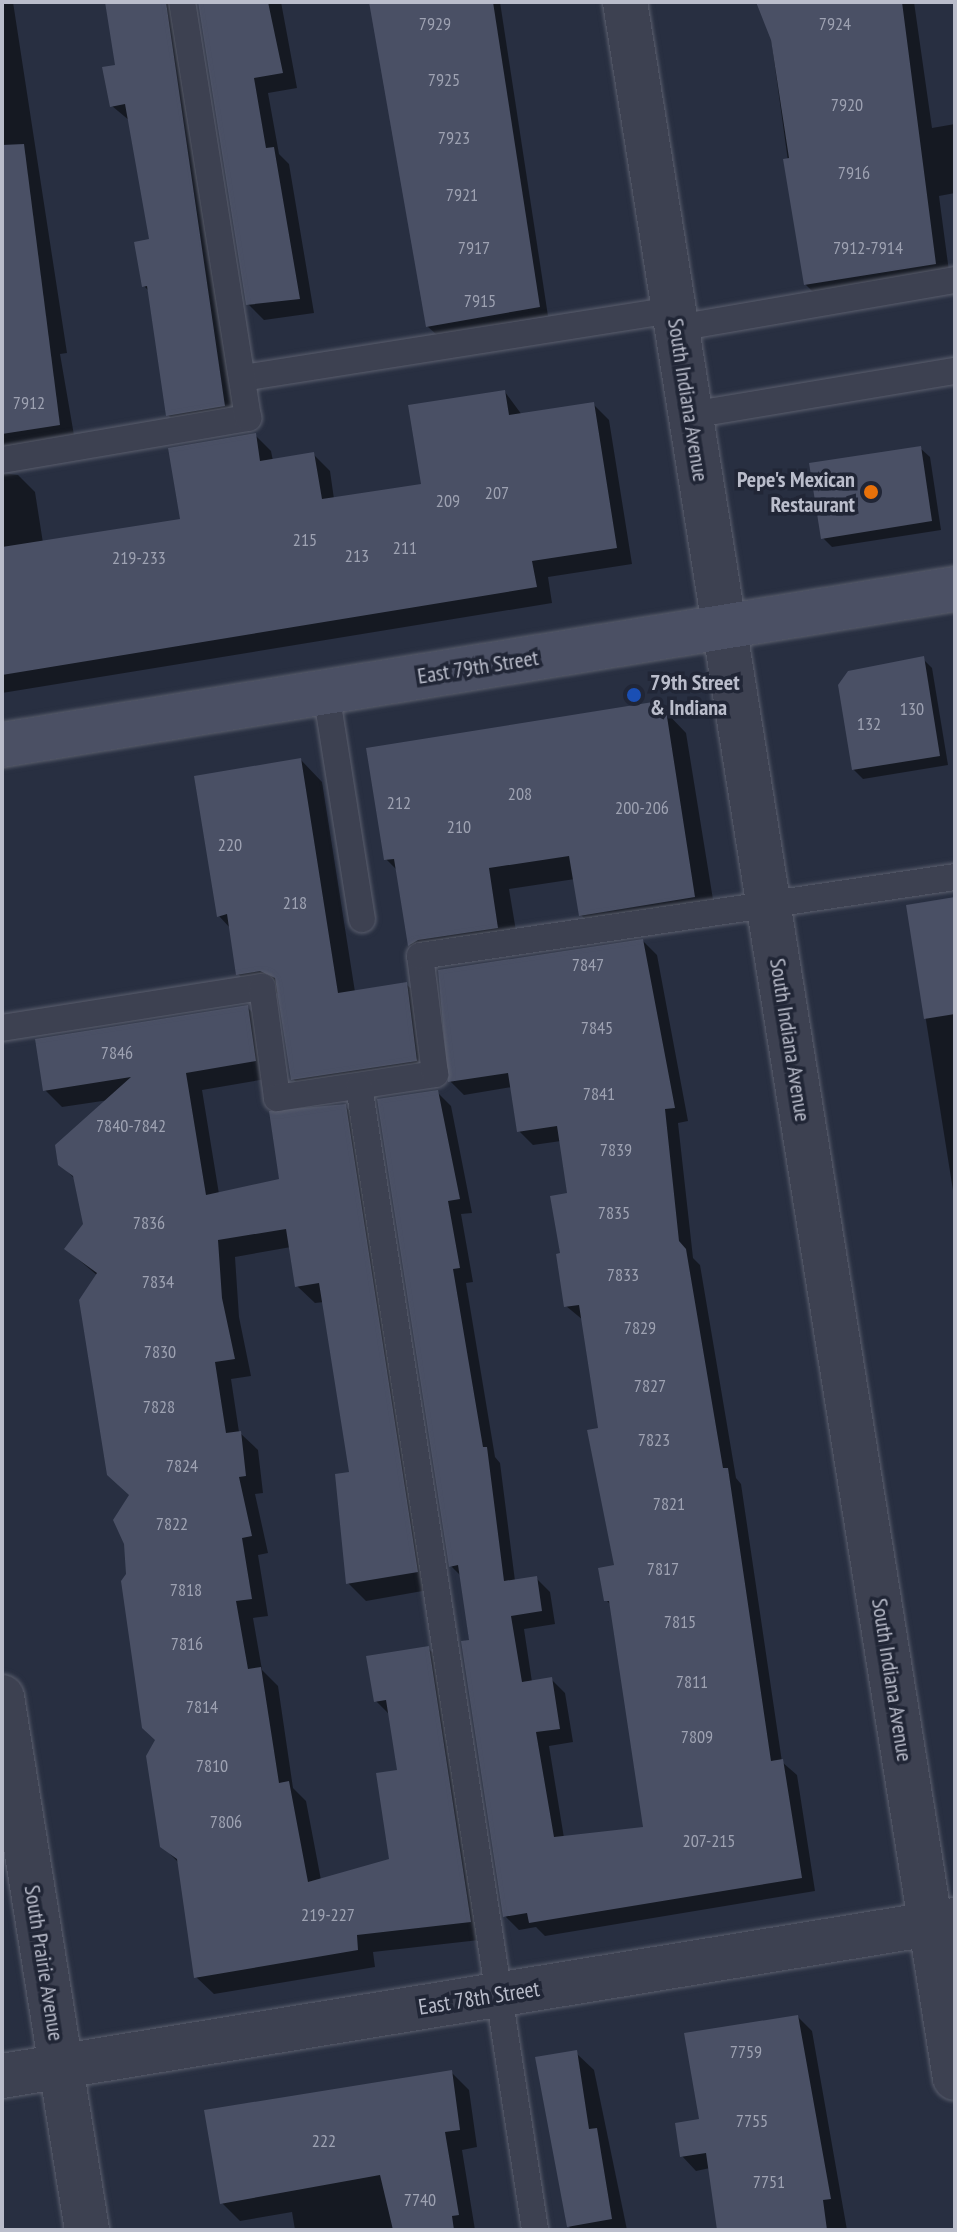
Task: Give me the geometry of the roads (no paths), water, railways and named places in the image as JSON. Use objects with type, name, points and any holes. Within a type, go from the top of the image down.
[{"type":"main road","name":"East 79th Street","points":[[2,745],[955,589]]},
{"type":"street","name":"South Indiana Avenue","points":[[625,2],[769,904],[943,1922],[955,2078]]},
{"type":"street","name":"South Prairie Avenue","points":[[2,1697],[87,2230]]},
{"type":"street","name":"East 78th Street","points":[[2,2076],[943,1922]]},
{"type":"lane","points":[[2,460],[248,418],[182,2]]},
{"type":"lane","points":[[243,378],[955,280]]},
{"type":"lane","points":[[691,415],[955,371]]},
{"type":"lane","points":[[326,692],[362,919]]},
{"type":"lane","points":[[2,1028],[262,987],[277,1098],[435,1074],[420,956],[955,877]]},
{"type":"lane","points":[[359,1086],[535,2230]]},
{"type":"place","name":"Pepe's Mexican Restaurant","points":[[871,492]]},
{"type":"place","name":"79th Street & Indiana","points":[[634,695]]}]
